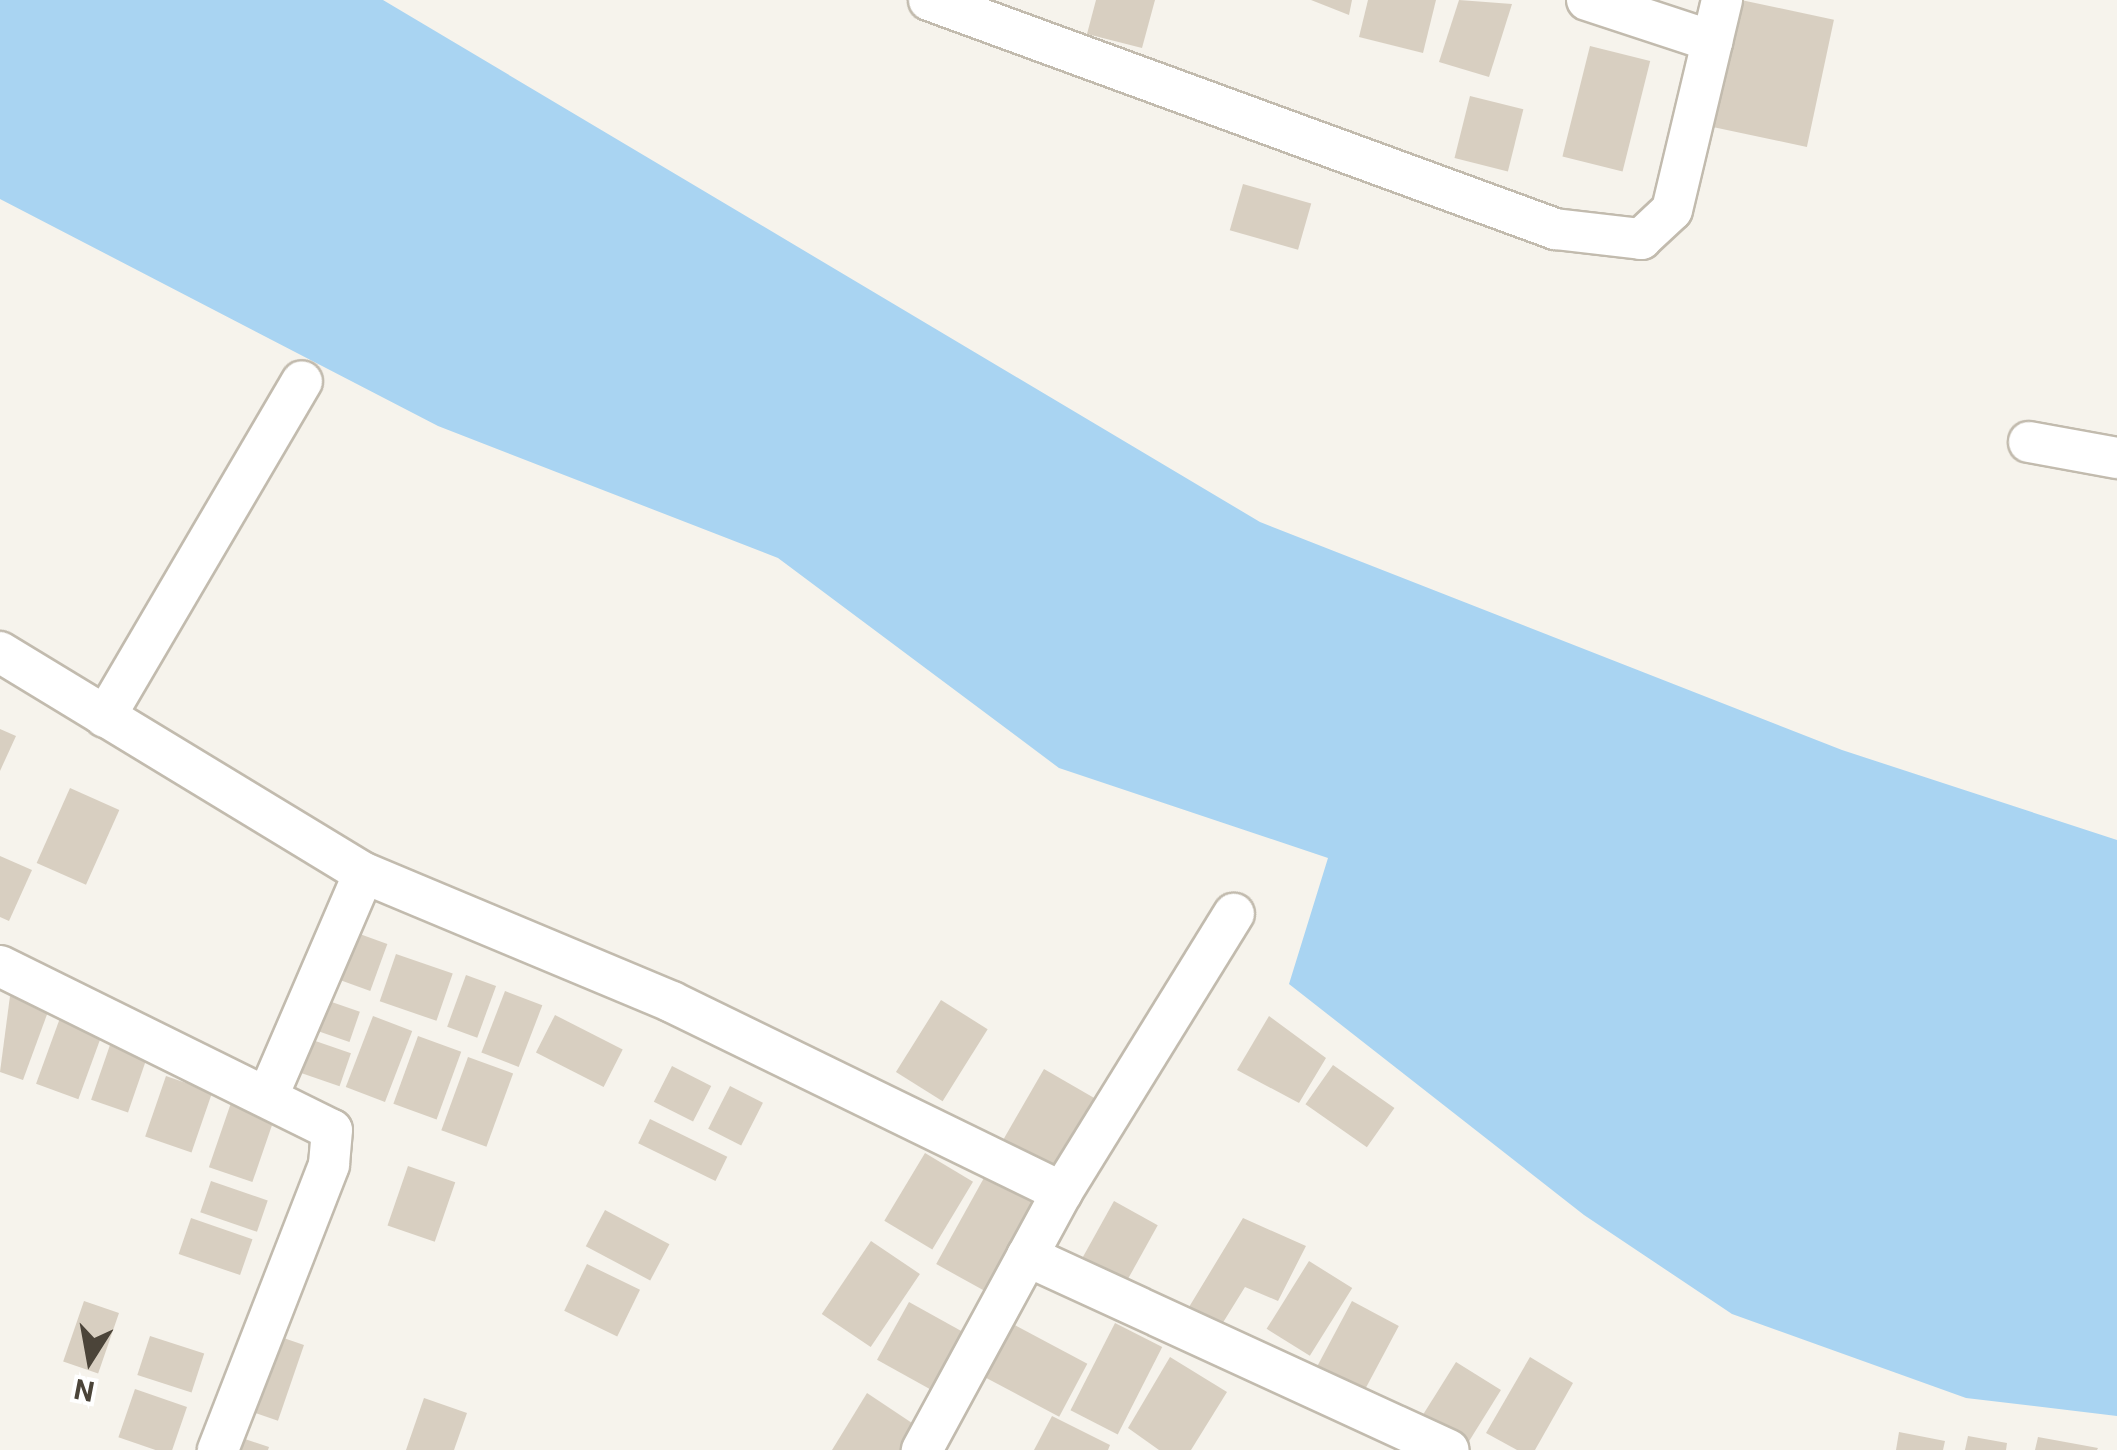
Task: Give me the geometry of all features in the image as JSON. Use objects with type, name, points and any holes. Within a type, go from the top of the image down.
[{"type":"street","points":[[930,0],[1090,66],[1598,239],[1640,239],[1672,210],[1722,0]]},
{"type":"street","points":[[1587,0],[1712,41]]},
{"type":"street","points":[[106,717],[302,382]]},
{"type":"street","points":[[2029,442],[2117,458]]},
{"type":"street","points":[[0,652],[364,873],[672,1002],[1062,1192]]},
{"type":"street","points":[[270,1092],[364,873]]},
{"type":"street","points":[[922,1450],[1062,1192],[1234,914]]},
{"type":"street","points":[[0,966],[315,1114],[332,1130],[332,1148],[218,1450]]},
{"type":"street","points":[[1027,1256],[1448,1450]]},
{"type":"water","points":[[0,0],[383,0],[1260,522],[1842,750],[2117,840],[2117,1416],[1966,1398],[1732,1314],[1584,1215],[1289,984],[1328,858],[1059,768],[778,558],[438,426],[0,199]]},
{"type":"building","points":[[1096,0],[1155,0],[1142,48],[1087,34]]},
{"type":"building","points":[[1311,0],[1352,0],[1349,15]]},
{"type":"building","points":[[1368,0],[1436,0],[1423,53],[1359,37]]},
{"type":"building","points":[[1459,0],[1512,4],[1489,77],[1439,62]]},
{"type":"building","points":[[1741,0],[1834,20],[1807,147],[1714,127]]},
{"type":"building","points":[[1590,46],[1650,61],[1623,172],[1562,157]]},
{"type":"building","points":[[1470,96],[1523,109],[1508,171],[1455,158]]},
{"type":"building","points":[[1243,184],[1311,204],[1298,250],[1230,230]]},
{"type":"building","points":[[0,729],[16,736],[0,771]]},
{"type":"building","points":[[70,788],[119,810],[86,885],[37,863]]},
{"type":"building","points":[[0,856],[32,870],[9,921],[0,917]]},
{"type":"building","points":[[346,929],[387,944],[370,991],[329,976]]},
{"type":"building","points":[[396,954],[453,974],[436,1021],[380,1001]]},
{"type":"building","points":[[466,975],[496,986],[477,1038],[447,1027]]},
{"type":"building","points":[[505,991],[542,1005],[519,1067],[481,1053]]},
{"type":"building","points":[[10,996],[49,1009],[23,1080],[0,1072]]},
{"type":"building","points":[[323,999],[360,1012],[349,1042],[313,1029]]},
{"type":"building","points":[[941,1000],[988,1029],[943,1101],[896,1072]]},
{"type":"building","points":[[555,1015],[623,1050],[604,1087],[536,1052]]},
{"type":"building","points":[[373,1016],[412,1031],[385,1102],[346,1087]]},
{"type":"building","points":[[1269,1016],[1326,1058],[1299,1103],[1237,1070]]},
{"type":"building","points":[[60,1018],[102,1033],[78,1099],[36,1084]]},
{"type":"building","points":[[298,1035],[351,1053],[340,1086],[287,1068]]},
{"type":"building","points":[[418,1036],[461,1052],[437,1119],[393,1104]]},
{"type":"building","points":[[110,1045],[147,1058],[128,1113],[91,1100]]},
{"type":"building","points":[[468,1057],[513,1073],[486,1147],[441,1130]]},
{"type":"building","points":[[1333,1065],[1394,1108],[1367,1147],[1305,1104]]},
{"type":"building","points":[[672,1066],[711,1086],[693,1122],[654,1102]]},
{"type":"building","points":[[1044,1069],[1095,1098],[1054,1170],[1002,1141]]},
{"type":"building","points":[[166,1076],[212,1092],[191,1152],[145,1137]]},
{"type":"building","points":[[730,1086],[763,1103],[741,1146],[708,1129]]},
{"type":"building","points":[[232,1100],[275,1115],[252,1182],[209,1167]]},
{"type":"building","points":[[650,1119],[727,1157],[715,1181],[638,1143]]},
{"type":"building","points":[[925,1153],[973,1182],[932,1250],[884,1221]]},
{"type":"building","points":[[408,1166],[455,1182],[435,1242],[387,1226]]},
{"type":"building","points":[[990,1167],[1048,1199],[994,1296],[936,1264]]},
{"type":"building","points":[[211,1181],[268,1201],[257,1232],[200,1212]]},
{"type":"building","points":[[1114,1201],[1158,1225],[1125,1284],[1082,1260]]},
{"type":"building","points":[[605,1210],[669,1244],[650,1280],[586,1246]]},
{"type":"building","points":[[191,1218],[252,1239],[240,1275],[179,1254]]},
{"type":"building","points":[[1243,1218],[1306,1246],[1278,1301],[1245,1287],[1219,1329],[1186,1312]]},
{"type":"building","points":[[871,1241],[920,1274],[871,1347],[822,1314]]},
{"type":"building","points":[[1309,1261],[1352,1288],[1310,1356],[1267,1329]]},
{"type":"building","points":[[587,1264],[640,1290],[617,1337],[564,1311]]},
{"type":"building","points":[[84,1301],[119,1313],[98,1374],[63,1362]]},
{"type":"building","points":[[1352,1301],[1399,1326],[1362,1395],[1315,1370]]},
{"type":"building","points":[[909,1302],[968,1335],[936,1393],[877,1360]]},
{"type":"building","points":[[1007,1321],[1087,1364],[1059,1417],[979,1374]]},
{"type":"building","points":[[1115,1323],[1162,1347],[1118,1434],[1071,1410]]},
{"type":"building","points":[[269,1333],[304,1345],[278,1421],[243,1409]]},
{"type":"building","points":[[150,1336],[204,1354],[192,1393],[137,1375]]},
{"type":"building","points":[[1170,1357],[1227,1392],[1191,1450],[1159,1450],[1128,1428]]},
{"type":"building","points":[[1530,1357],[1573,1383],[1535,1450],[1517,1450],[1486,1433]]},
{"type":"building","points":[[1456,1362],[1501,1390],[1465,1447],[1420,1419]]},
{"type":"building","points":[[135,1389],[187,1407],[172,1450],[156,1450],[118,1437]]},
{"type":"building","points":[[867,1393],[918,1427],[906,1450],[832,1450]]},
{"type":"building","points":[[424,1398],[467,1413],[454,1450],[406,1450]]},
{"type":"building","points":[[1052,1416],[1110,1445],[1108,1450],[1034,1450]]},
{"type":"building","points":[[1899,1432],[1945,1441],[1943,1450],[1896,1450]]},
{"type":"building","points":[[230,1434],[269,1447],[268,1450],[224,1450]]},
{"type":"building","points":[[1968,1436],[2007,1443],[2006,1450],[1965,1450]]},
{"type":"building","points":[[2038,1437],[2098,1448],[2035,1450]]}]
